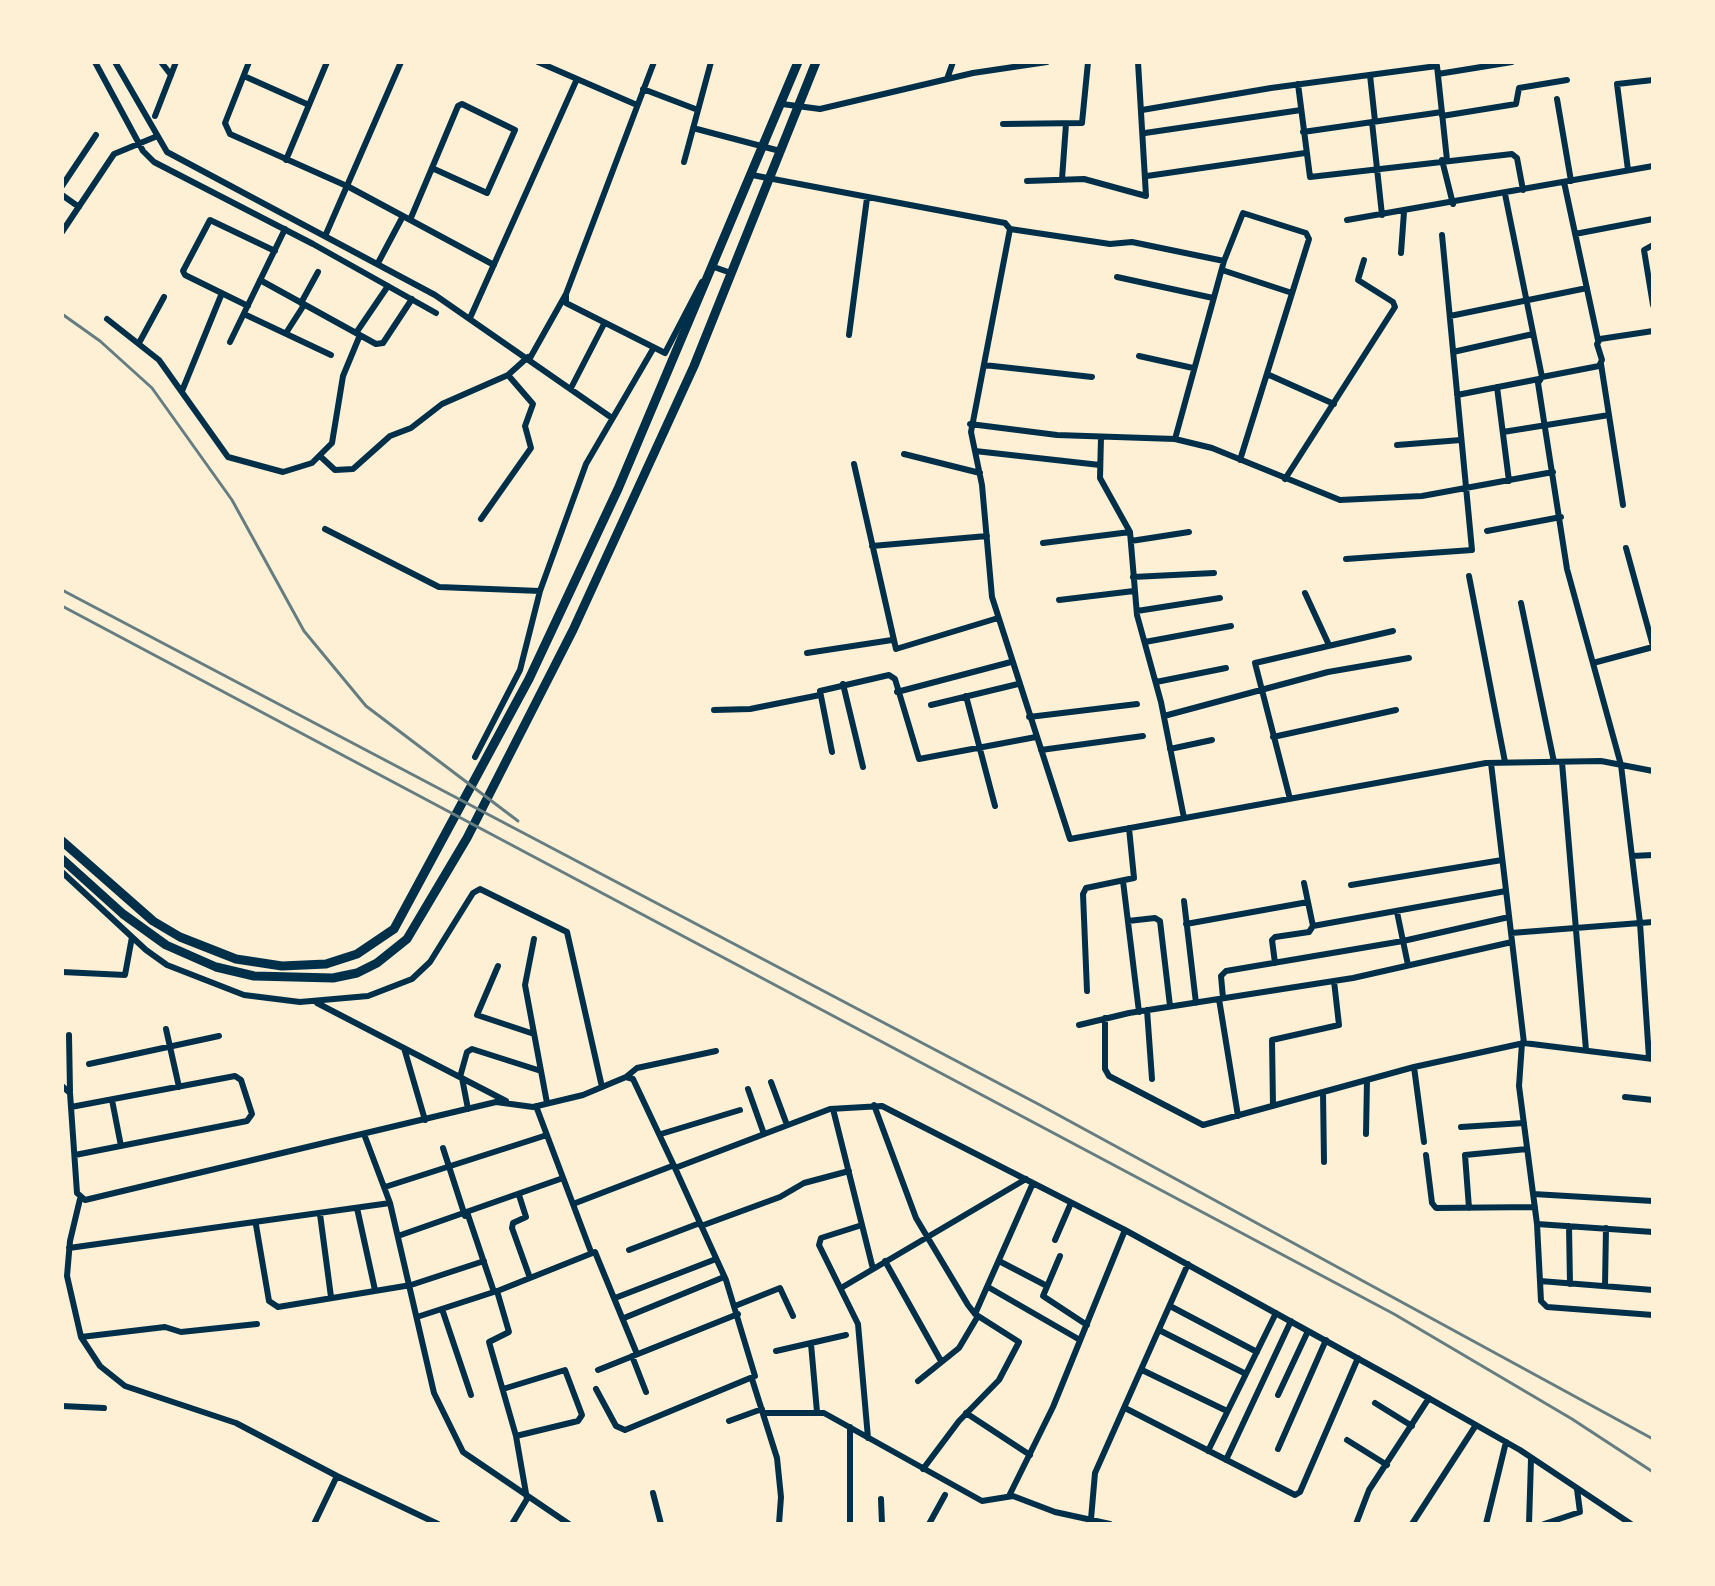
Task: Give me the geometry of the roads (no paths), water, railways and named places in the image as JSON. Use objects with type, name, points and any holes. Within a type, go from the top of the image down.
[{"type":"main road","points":[[62,841],[153,921],[220,954],[282,966],[326,964],[357,954],[390,934],[399,924],[529,679],[688,328],[798,62]]},
{"type":"main road","points":[[62,859],[123,914],[166,945],[216,967],[280,979],[333,978],[377,963],[407,939],[467,838],[573,630],[703,343],[816,62]]},
{"type":"street","points":[[95,62],[154,162],[285,229],[328,242],[378,263],[470,318],[612,418]]},
{"type":"street","points":[[115,62],[154,138],[167,152],[328,242],[388,286],[436,313]]},
{"type":"street","points":[[161,62],[171,75]]},
{"type":"street","points":[[155,116],[176,62]]},
{"type":"street","points":[[249,62],[225,123],[226,130],[349,187],[494,265]]},
{"type":"street","points":[[286,160],[327,62]]},
{"type":"street","points":[[328,242],[401,62]]},
{"type":"street","points":[[538,62],[637,105]]},
{"type":"street","points":[[321,457],[335,470],[353,469],[385,439],[411,428],[442,404],[508,375],[526,360],[566,294],[654,62]]},
{"type":"street","points":[[684,162],[711,62]]},
{"type":"street","points":[[947,79],[953,62]]},
{"type":"street","points":[[782,104],[797,109],[820,109],[947,79],[1047,62]]},
{"type":"street","points":[[1003,124],[1083,121],[1088,62]]},
{"type":"street","points":[[1027,181],[1096,181],[1142,197],[1147,193],[1138,62]]},
{"type":"street","points":[[1142,110],[1298,84],[1437,67],[1512,62]]},
{"type":"street","points":[[1437,67],[1444,160],[1453,204]]},
{"type":"street","points":[[1370,75],[1382,215]]},
{"type":"street","points":[[244,76],[309,105]]},
{"type":"street","points":[[470,318],[577,79]]},
{"type":"street","points":[[1303,132],[1516,104],[1519,88],[1567,80]]},
{"type":"street","points":[[1628,170],[1617,84],[1653,80]]},
{"type":"street","points":[[1298,84],[1308,173],[1313,178],[1444,160],[1456,163],[1515,155],[1523,190]]},
{"type":"street","points":[[643,89],[698,110]]},
{"type":"street","points":[[1557,99],[1575,234],[1598,340],[1623,505]]},
{"type":"street","points":[[378,263],[432,168],[460,105],[515,130],[487,193],[432,168]]},
{"type":"street","points":[[1145,133],[1301,110]]},
{"type":"street","points":[[1062,179],[1066,124]]},
{"type":"street","points":[[693,128],[780,151]]},
{"type":"street","points":[[62,186],[96,135]]},
{"type":"street","points":[[62,232],[114,154],[154,138]]},
{"type":"street","points":[[1147,176],[1305,153]]},
{"type":"street","points":[[1347,220],[1453,204],[1653,166]]},
{"type":"street","points":[[752,175],[1005,223],[1010,229],[1108,244],[1132,242],[1224,261]]},
{"type":"street","points":[[1105,1018],[1105,1069],[1109,1076],[1203,1125],[1414,1067],[1523,1043],[1651,1059],[1640,923],[1621,765],[1567,569],[1533,334],[1505,194]]},
{"type":"street","points":[[62,195],[79,207]]},
{"type":"street","points":[[849,335],[867,198]]},
{"type":"street","points":[[1401,253],[1404,212]]},
{"type":"street","points":[[1175,439],[1224,261],[1242,214],[1306,233],[1309,239],[1240,460]]},
{"type":"street","points":[[1575,234],[1653,219]]},
{"type":"street","points":[[248,306],[183,273],[207,222],[213,220],[275,251]]},
{"type":"street","points":[[230,342],[285,229]]},
{"type":"street","points":[[1010,229],[970,424],[980,473],[992,597],[1070,839],[1491,763],[1601,761],[1653,771]]},
{"type":"street","points":[[1346,559],[1469,552],[1473,547],[1442,235]]},
{"type":"street","points":[[1653,245],[1644,250],[1653,305]]},
{"type":"street","points":[[1285,479],[1395,307],[1393,302],[1358,280],[1364,260]]},
{"type":"street","points":[[566,294],[566,303],[661,353],[668,351],[695,292],[714,267],[731,273]]},
{"type":"street","points":[[1222,270],[1292,293]]},
{"type":"street","points":[[286,333],[318,272]]},
{"type":"street","points":[[1117,277],[1213,298]]},
{"type":"street","points":[[260,280],[376,344],[383,343],[412,299]]},
{"type":"street","points":[[107,319],[159,360],[224,453],[234,460],[283,472],[301,469],[321,457],[332,443],[344,372],[358,334],[388,286]]},
{"type":"street","points":[[1450,316],[1587,288]]},
{"type":"street","points":[[182,391],[222,293]]},
{"type":"street","points":[[139,343],[164,297]]},
{"type":"street","points":[[244,314],[331,355]]},
{"type":"street","points":[[571,388],[604,324]]},
{"type":"street","points":[[1598,340],[1653,331]]},
{"type":"street","points":[[1453,352],[1533,334]]},
{"type":"street","points":[[475,757],[520,670],[540,591],[586,464],[653,349]]},
{"type":"street","points":[[1139,356],[1193,368]]},
{"type":"street","points":[[1457,395],[1601,364]]},
{"type":"street","points":[[984,365],[1092,377]]},
{"type":"street","points":[[1267,374],[1334,404]]},
{"type":"street","points":[[481,519],[531,448],[525,426],[533,404],[508,375]]},
{"type":"street","points":[[1497,387],[1509,481]]},
{"type":"street","points":[[1503,432],[1609,415]]},
{"type":"street","points":[[970,424],[1101,437],[1175,439],[1212,448],[1340,500],[1422,496],[1553,472]]},
{"type":"street","points":[[1101,437],[1101,482],[1130,532],[1137,611],[1164,716],[1184,818]]},
{"type":"street","points":[[1397,445],[1461,440]]},
{"type":"street","points":[[975,451],[1100,465]]},
{"type":"street","points":[[904,454],[980,473]]},
{"type":"street","points":[[854,464],[892,640],[899,649],[998,618]]},
{"type":"street","points":[[1487,531],[1561,517]]},
{"type":"street","points":[[325,529],[439,587],[540,591]]},
{"type":"street","points":[[1043,543],[1130,532]]},
{"type":"street","points":[[1131,541],[1189,532]]},
{"type":"street","points":[[872,546],[987,536]]},
{"type":"street","points":[[1593,663],[1653,646],[1626,548]]},
{"type":"street","points":[[1133,577],[1214,573]]},
{"type":"street","points":[[1469,576],[1505,762]]},
{"type":"street","points":[[1059,600],[1134,591]]},
{"type":"street","points":[[1305,593],[1329,645]]},
{"type":"street","points":[[1137,611],[1220,598]]},
{"type":"street","points":[[1521,603],[1558,762],[1578,928],[1586,1050]]},
{"type":"street","points":[[1145,642],[1231,626]]},
{"type":"street","points":[[1290,799],[1254,666],[1257,661],[1393,631]]},
{"type":"street","points":[[807,653],[892,640]]},
{"type":"street","points":[[1164,716],[1328,672],[1409,658]]},
{"type":"street","points":[[897,692],[1011,662]]},
{"type":"street","points":[[1156,682],[1226,668]]},
{"type":"street","points":[[832,752],[820,695],[823,688],[889,675],[895,679],[919,759],[1036,737]]},
{"type":"street","points":[[843,684],[863,767]]},
{"type":"street","points":[[931,705],[1018,684]]},
{"type":"street","points":[[714,710],[750,709],[820,695]]},
{"type":"street","points":[[966,696],[995,806]]},
{"type":"street","points":[[1029,717],[1137,704]]},
{"type":"street","points":[[1273,737],[1396,710]]},
{"type":"street","points":[[1041,750],[1143,736]]},
{"type":"street","points":[[1170,749],[1212,740]]},
{"type":"street","points":[[1491,763],[1523,1043],[1519,1082],[1537,1224],[1541,1301],[1547,1307],[1653,1315]]},
{"type":"street","points":[[1087,991],[1083,894],[1086,888],[1123,881],[1136,875],[1129,828]]},
{"type":"street","points":[[1632,856],[1653,855]]},
{"type":"street","points":[[1351,885],[1502,860]]},
{"type":"street","points":[[62,872],[167,965],[222,988],[270,1000],[314,1001],[368,996],[412,979],[430,962],[473,893],[480,889],[567,932],[602,1087]]},
{"type":"street","points":[[1123,881],[1152,1079]]},
{"type":"street","points":[[1275,963],[1273,938],[1309,932],[1313,926],[1304,883]]},
{"type":"street","points":[[1313,926],[1506,891]]},
{"type":"street","points":[[1184,901],[1196,1003]]},
{"type":"street","points":[[1186,924],[1308,902]]},
{"type":"street","points":[[1397,912],[1408,965]]},
{"type":"street","points":[[1238,1116],[1221,998],[1223,973],[1403,941],[1509,917]]},
{"type":"street","points":[[1128,921],[1155,918],[1160,921],[1170,1006]]},
{"type":"street","points":[[1511,933],[1653,922]]},
{"type":"street","points":[[62,972],[125,975],[132,937]]},
{"type":"street","points":[[534,939],[525,975],[547,1103]]},
{"type":"street","points":[[1079,1025],[1170,1006],[1334,981],[1512,942]]},
{"type":"street","points":[[498,966],[477,1015],[534,1034]]},
{"type":"street","points":[[1273,1106],[1272,1040],[1339,1025],[1334,981]]},
{"type":"street","points":[[314,1001],[509,1102]]},
{"type":"street","points":[[166,1029],[179,1087]]},
{"type":"street","points":[[69,1035],[70,1093],[77,1193],[80,1199],[69,1248],[67,1276],[81,1337],[100,1366],[125,1386],[236,1423],[438,1524]]},
{"type":"street","points":[[89,1064],[219,1036]]},
{"type":"street","points":[[404,1048],[425,1120]]},
{"type":"street","points":[[468,1109],[461,1077],[467,1052],[472,1049],[541,1071]]},
{"type":"street","points":[[80,1199],[468,1109],[509,1102],[536,1106],[602,1087],[626,1077],[637,1068],[716,1051]]},
{"type":"street","points":[[1414,1067],[1424,1142]]},
{"type":"street","points":[[596,1389],[616,1426],[625,1430],[752,1379],[755,1373],[724,1277],[661,1134],[633,1079],[626,1077]]},
{"type":"street","points":[[71,1107],[238,1078],[251,1119],[75,1155]]},
{"type":"street","points":[[1366,1134],[1367,1080]]},
{"type":"street","points":[[771,1082],[787,1125]]},
{"type":"street","points":[[62,1086],[70,1093]]},
{"type":"street","points":[[748,1089],[764,1134]]},
{"type":"street","points":[[1323,1092],[1324,1162]]},
{"type":"street","points":[[1625,1097],[1653,1100]]},
{"type":"street","points":[[112,1100],[121,1146]]},
{"type":"street","points":[[874,1105],[903,1189],[927,1236],[977,1315],[1019,1342],[999,1380],[966,1413],[923,1469]]},
{"type":"street","points":[[536,1106],[591,1252]]},
{"type":"street","points":[[573,1204],[833,1109],[882,1106],[1125,1230],[1326,1340],[1506,1442],[1631,1524]]},
{"type":"street","points":[[833,1109],[873,1269]]},
{"type":"street","points":[[661,1134],[740,1110]]},
{"type":"street","points":[[1461,1127],[1524,1123]]},
{"type":"street","points":[[364,1134],[390,1203],[434,1393],[463,1452],[527,1499],[569,1524]]},
{"type":"street","points":[[385,1187],[547,1135]]},
{"type":"street","points":[[443,1148],[509,1332],[489,1342],[516,1436],[527,1499],[512,1524]]},
{"type":"street","points":[[1469,1208],[1465,1155],[1527,1149]]},
{"type":"street","points":[[1426,1155],[1433,1206],[1535,1207]]},
{"type":"street","points":[[629,1250],[780,1197],[804,1183],[849,1171]]},
{"type":"street","points":[[398,1236],[467,1215],[563,1178]]},
{"type":"street","points":[[841,1288],[927,1236],[1029,1181]]},
{"type":"street","points":[[918,1381],[959,1348],[977,1315],[1029,1181]]},
{"type":"street","points":[[1533,1194],[1653,1201]]},
{"type":"street","points":[[519,1195],[526,1217],[512,1228],[530,1278]]},
{"type":"street","points":[[69,1248],[256,1225],[390,1203]]},
{"type":"street","points":[[1055,1240],[1071,1203]]},
{"type":"street","points":[[357,1208],[375,1290]]},
{"type":"street","points":[[320,1214],[331,1297]]},
{"type":"street","points":[[1537,1224],[1653,1232]]},
{"type":"street","points":[[256,1225],[272,1306],[411,1285],[484,1261]]},
{"type":"street","points":[[862,1225],[819,1241],[858,1324],[868,1438]]},
{"type":"street","points":[[1569,1226],[1570,1284]]},
{"type":"street","points":[[1605,1286],[1606,1228]]},
{"type":"street","points":[[1009,1496],[1087,1325],[1125,1230]]},
{"type":"street","points":[[62,1236],[71,1237]]},
{"type":"street","points":[[417,1317],[496,1291],[591,1252],[597,1254],[624,1318],[646,1392]]},
{"type":"street","points":[[1060,1256],[1047,1286],[1046,1300],[1087,1325]]},
{"type":"street","points":[[615,1298],[716,1259]]},
{"type":"street","points":[[885,1261],[941,1361]]},
{"type":"street","points":[[999,1261],[1047,1286]]},
{"type":"street","points":[[1091,1519],[1095,1473],[1188,1264]]},
{"type":"street","points":[[624,1318],[724,1277]]},
{"type":"street","points":[[1540,1281],[1653,1290]]},
{"type":"street","points":[[988,1287],[1080,1340]]},
{"type":"street","points":[[735,1306],[780,1288],[793,1316]]},
{"type":"street","points":[[1170,1306],[1257,1352]]},
{"type":"street","points":[[442,1309],[471,1395]]},
{"type":"street","points":[[1208,1451],[1276,1313]]},
{"type":"street","points":[[598,1370],[738,1314]]},
{"type":"street","points":[[1226,1460],[1291,1321]]},
{"type":"street","points":[[81,1337],[165,1327],[181,1332],[257,1324]]},
{"type":"street","points":[[1159,1330],[1246,1374]]},
{"type":"street","points":[[1278,1395],[1308,1331]]},
{"type":"street","points":[[776,1351],[846,1335]]},
{"type":"street","points":[[1278,1449],[1326,1340]]},
{"type":"street","points":[[811,1344],[817,1412]]},
{"type":"street","points":[[1125,1408],[1298,1494],[1358,1358]]},
{"type":"street","points":[[503,1389],[565,1370],[582,1415],[578,1421],[516,1436]]},
{"type":"street","points":[[1142,1370],[1227,1411]]},
{"type":"street","points":[[752,1379],[775,1447],[780,1480],[779,1524]]},
{"type":"street","points":[[1356,1524],[1369,1490],[1429,1398]]},
{"type":"street","points":[[1375,1403],[1412,1426]]},
{"type":"street","points":[[62,1406],[104,1408]]},
{"type":"street","points":[[729,1421],[763,1411],[817,1412],[850,1427],[982,1501],[1009,1496],[1081,1521],[1091,1519],[1110,1524]]},
{"type":"street","points":[[966,1413],[1030,1455]]},
{"type":"street","points":[[1412,1524],[1476,1425]]},
{"type":"street","points":[[850,1427],[850,1524]]},
{"type":"street","points":[[1347,1440],[1387,1465]]},
{"type":"street","points":[[1486,1524],[1506,1442]]},
{"type":"street","points":[[1529,1524],[1531,1459]]},
{"type":"street","points":[[314,1524],[337,1476]]},
{"type":"street","points":[[1544,1524],[1580,1512],[1577,1489]]},
{"type":"street","points":[[653,1493],[661,1524]]},
{"type":"street","points":[[929,1524],[945,1495]]},
{"type":"street","points":[[881,1499],[882,1524]]},
{"type":"street","points":[[1611,1511],[1613,1524]]},
{"type":"railway","points":[[62,314],[100,341],[152,388],[232,500],[304,631],[366,706],[518,821]]},
{"type":"railway","points":[[62,590],[1040,1105],[1653,1439]]},
{"type":"railway","points":[[62,606],[1394,1314],[1572,1419],[1653,1472]]}]
